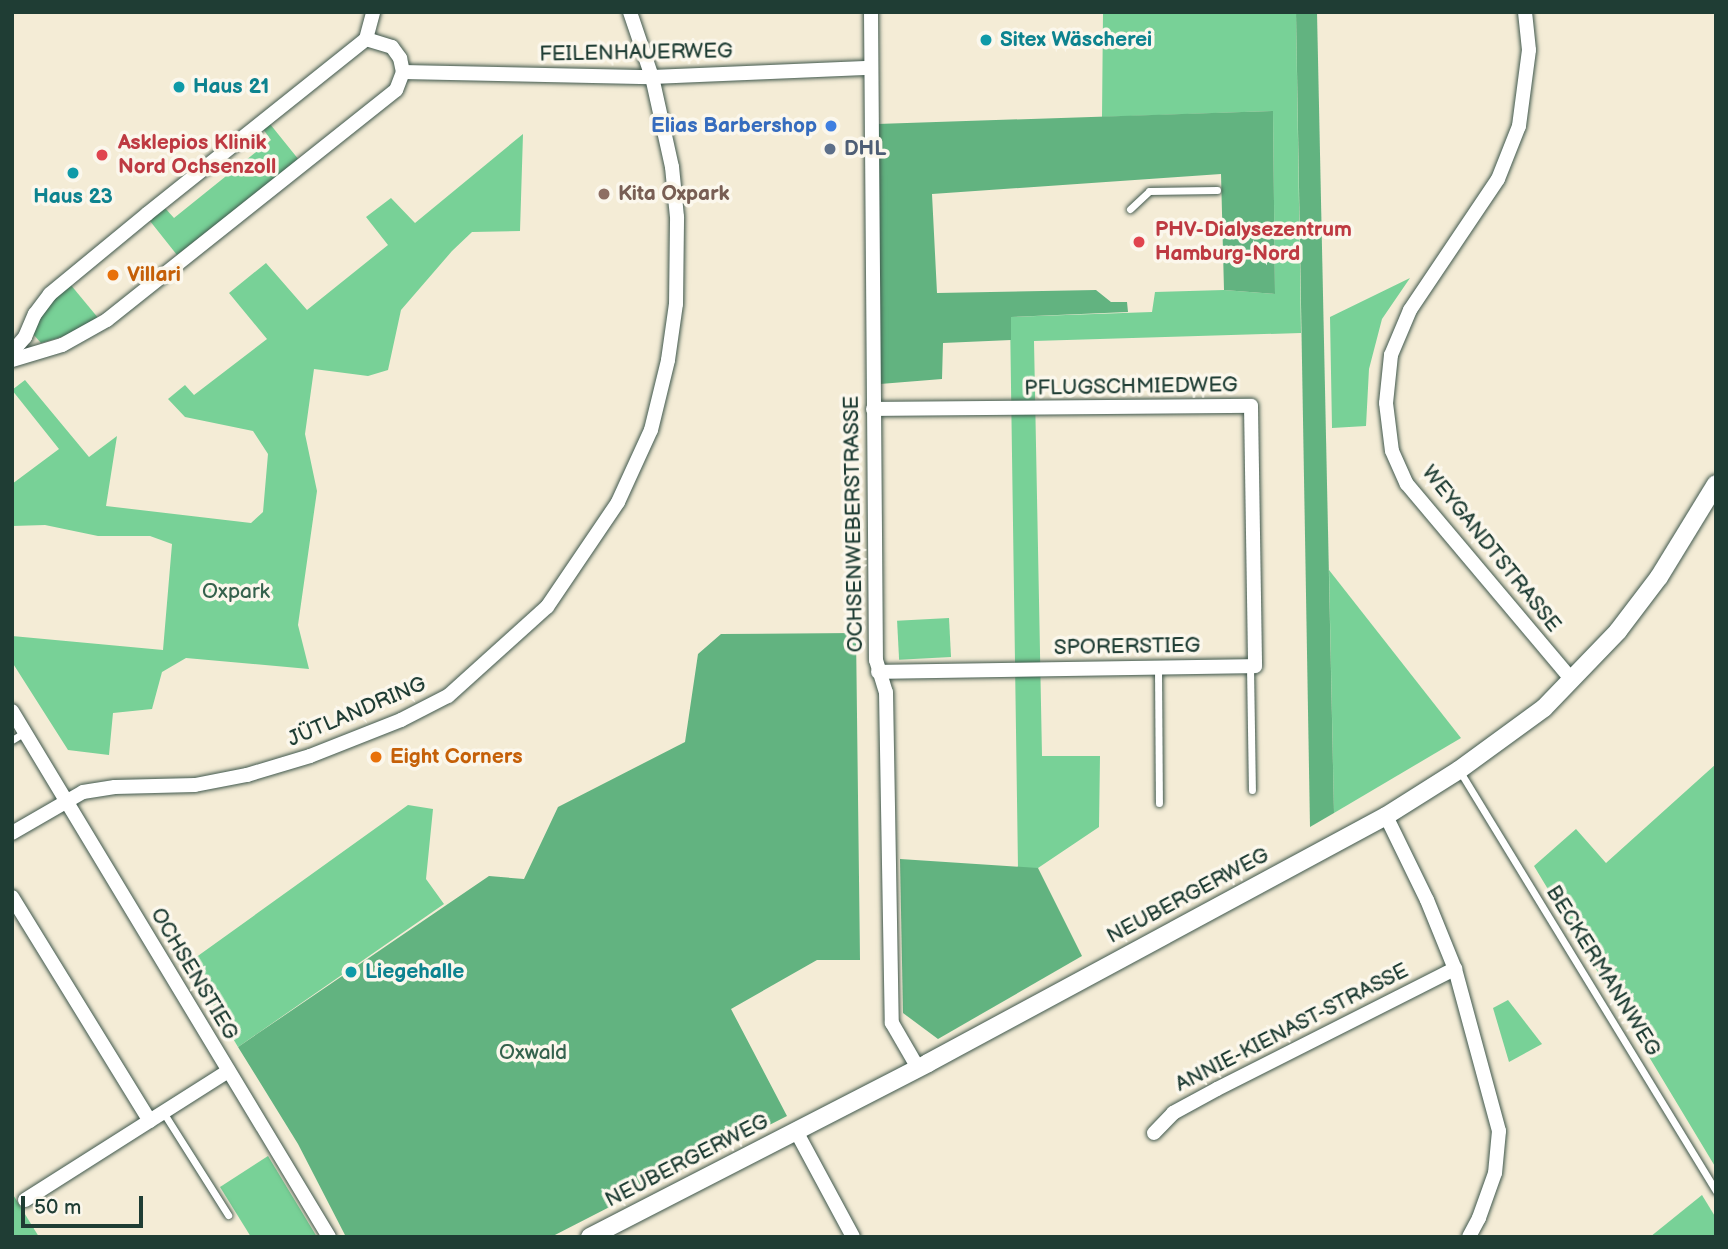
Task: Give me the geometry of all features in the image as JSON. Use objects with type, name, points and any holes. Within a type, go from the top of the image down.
[{"type":"street","points":[[12,352],[25,337],[35,314],[50,294],[366,39],[373,12]]},
{"type":"street","name":"JÜTLANDRING","points":[[12,833],[66,800],[102,788],[195,785],[247,775],[368,734],[448,695],[547,607],[618,502],[651,430],[668,360],[676,304],[677,217],[672,167],[652,77],[630,12]]},
{"type":"street","name":"OCHSENWEBERSTRASSE","points":[[871,12],[876,329],[873,409],[878,671],[886,692],[892,1023],[918,1068]]},
{"type":"street","name":"WEYGANDTSTRASSE","points":[[1525,12],[1529,50],[1519,126],[1498,178],[1410,310],[1391,355],[1385,403],[1392,451],[1407,484],[1572,680]]},
{"type":"street","points":[[12,360],[62,345],[107,320],[396,90],[403,72],[400,58],[392,47],[366,39]]},
{"type":"street","name":"FEILENHAUERWEG","points":[[403,72],[652,77],[871,68]]},
{"type":"street","name":"PFLUGSCHMIEDWEG","points":[[873,409],[1251,406],[1255,666],[1250,666]]},
{"type":"street","name":"NEUBERGERWEG","points":[[590,1237],[918,1068],[1386,816],[1459,770],[1518,729],[1572,680],[1618,631],[1643,599],[1700,514],[1716,484]]},
{"type":"street","name":"SPORERSTIEG","points":[[878,671],[1250,666]]},
{"type":"street","name":"OCHSENSTIEG","points":[[12,711],[19,736],[66,800],[329,1237]]},
{"type":"street","points":[[1386,816],[1427,900],[1455,969],[1499,1131],[1495,1173],[1479,1218],[1469,1237]]},
{"type":"street","points":[[12,897],[150,1121]]},
{"type":"street","name":"ANNIE-KIENAST-STRASSE","points":[[1154,1133],[1174,1113],[1206,1095],[1455,969]]},
{"type":"street","points":[[25,1200],[228,1071]]},
{"type":"street","points":[[796,1131],[853,1237]]},
{"type":"lane","points":[[1130,209],[1149,191],[1217,190]]},
{"type":"lane","points":[[1250,666],[1252,790]]},
{"type":"lane","points":[[1158,668],[1159,803]]},
{"type":"lane","name":"BECKERMANNWEG","points":[[1459,770],[1716,1191]]},
{"type":"lane","points":[[163,1112],[228,1215]]},
{"type":"green space","points":[[1103,12],[1296,12],[1301,333],[1034,341],[1042,756],[1100,756],[1099,827],[1038,868],[1018,869],[1010,317],[1152,312],[1155,292],[1224,290],[1275,294],[1273,111],[1102,117]]},
{"type":"green space","points":[[1296,12],[1317,12],[1334,813],[1310,827]]},
{"type":"green space","points":[[1273,111],[1275,294],[1224,290],[1221,174],[932,194],[937,293],[1096,290],[1111,302],[1127,302],[1128,312],[1011,317],[1011,340],[943,343],[942,379],[880,384],[877,124]]},
{"type":"green space","points":[[270,124],[299,160],[177,255],[150,221],[165,208],[174,218],[271,140],[263,129]]},
{"type":"green space","name":"Oxpark","points":[[523,134],[520,231],[472,232],[452,251],[401,310],[388,370],[368,376],[314,369],[305,434],[317,491],[298,625],[309,669],[186,658],[162,672],[152,709],[113,713],[109,755],[68,750],[12,662],[12,636],[163,650],[172,544],[150,536],[98,536],[45,525],[12,526],[12,484],[59,449],[12,390],[25,380],[89,457],[117,436],[106,506],[251,523],[263,512],[268,454],[253,431],[185,417],[168,399],[185,385],[194,395],[267,339],[229,293],[266,263],[307,310],[388,245],[366,217],[391,198],[415,223]]},
{"type":"green space","points":[[1410,278],[1382,319],[1369,369],[1366,426],[1332,428],[1330,317]]},
{"type":"green space","points":[[70,284],[99,319],[78,332],[41,343],[33,334],[37,324],[52,300]]},
{"type":"green space","points":[[1329,570],[1461,738],[1334,813]]},
{"type":"green space","points":[[949,618],[951,657],[899,660],[897,621]]},
{"type":"green space","name":"Oxwald","points":[[856,633],[860,960],[817,960],[731,1009],[787,1116],[551,1237],[346,1237],[298,1144],[238,1047],[489,876],[524,879],[558,807],[685,742],[698,654],[721,634]]},
{"type":"green space","points":[[1716,764],[1716,1168],[1534,866],[1576,829],[1606,863]]},
{"type":"green space","points":[[408,805],[433,809],[426,879],[444,904],[238,1047],[188,963]]},
{"type":"green space","points":[[900,859],[1038,868],[1082,956],[938,1039],[903,1013]]},
{"type":"green space","points":[[1508,1000],[1542,1044],[1509,1062],[1493,1008]]},
{"type":"green space","points":[[268,1156],[317,1237],[251,1237],[220,1187]]},
{"type":"green space","points":[[12,1193],[39,1237],[12,1237]]},
{"type":"green space","points":[[1702,1195],[1716,1218],[1716,1237],[1650,1237]]},
{"type":"place","name":"Sitex Wäscherei","points":[[986,40]]},
{"type":"place","name":"Haus 21","points":[[179,87]]},
{"type":"place","name":"Elias Barbershop","points":[[831,126]]},
{"type":"place","name":"DHL","points":[[830,149]]},
{"type":"place","name":"Asklepios Klinik Nord Ochsenzoll","points":[[102,155]]},
{"type":"place","name":"Haus 23","points":[[73,173]]},
{"type":"place","name":"Kita Oxpark","points":[[604,194]]},
{"type":"place","name":"PHV-Dialysezentrum Hamburg-Nord","points":[[1139,242]]},
{"type":"place","name":"Villari","points":[[113,275]]},
{"type":"place","name":"Eight Corners","points":[[376,757]]},
{"type":"place","name":"Liegehalle","points":[[351,972]]}]
